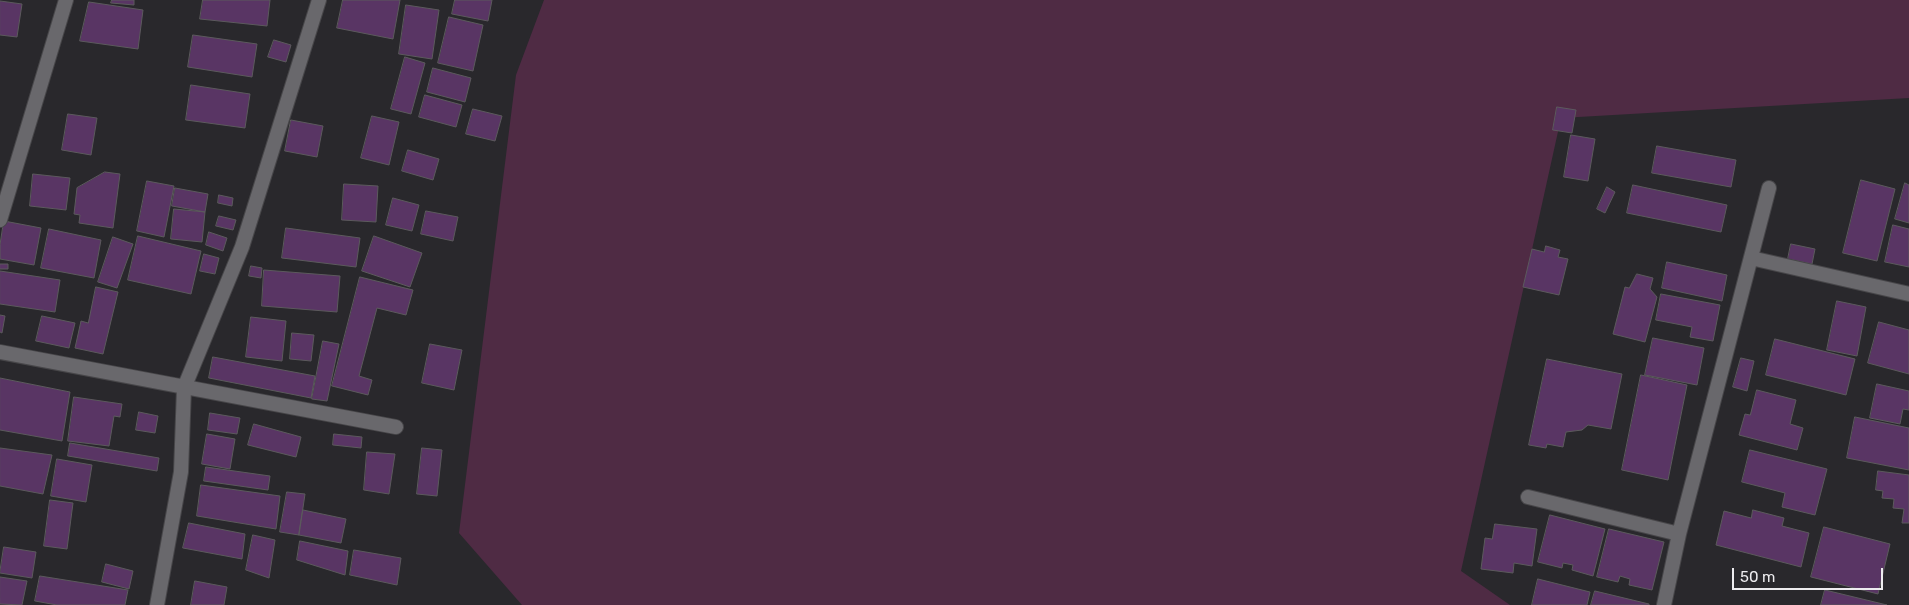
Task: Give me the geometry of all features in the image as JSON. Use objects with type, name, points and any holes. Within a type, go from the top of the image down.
[{"type":"street","points":[[0,220],[66,0]]},
{"type":"street","points":[[157,605],[181,472],[184,388],[242,247],[319,0]]},
{"type":"street","points":[[1664,605],[1679,534],[1769,188]]},
{"type":"street","points":[[1752,258],[1909,294]]},
{"type":"street","points":[[0,352],[396,427]]},
{"type":"street","points":[[1528,497],[1679,534]]},
{"type":"shaded area","points":[[544,0],[1909,0],[1909,98],[1561,118],[1461,571],[1510,605],[522,605],[459,533],[516,75]]},
{"type":"building","points":[[112,0],[134,0],[134,5],[111,3]]},
{"type":"building","points":[[203,0],[270,0],[267,26],[200,19]]},
{"type":"building","points":[[343,0],[400,0],[393,39],[337,28]]},
{"type":"building","points":[[455,0],[492,0],[488,21],[452,14]]},
{"type":"building","points":[[0,1],[22,4],[17,37],[0,35]]},
{"type":"building","points":[[89,2],[143,10],[138,49],[80,41]]},
{"type":"building","points":[[406,5],[439,10],[432,59],[399,54]]},
{"type":"building","points":[[449,17],[483,25],[473,71],[438,63]]},
{"type":"building","points":[[193,35],[257,44],[252,77],[188,67]]},
{"type":"building","points":[[274,40],[291,45],[286,62],[268,57]]},
{"type":"building","points":[[405,57],[425,63],[411,114],[391,109]]},
{"type":"building","points":[[433,68],[471,78],[465,102],[427,92]]},
{"type":"building","points":[[191,85],[250,94],[245,128],[186,120]]},
{"type":"building","points":[[425,95],[462,105],[456,127],[419,117]]},
{"type":"building","points":[[1557,107],[1576,110],[1572,133],[1553,130]]},
{"type":"building","points":[[473,109],[502,116],[495,141],[466,134]]},
{"type":"building","points":[[68,114],[97,118],[91,155],[62,150]]},
{"type":"building","points":[[372,116],[399,122],[389,165],[361,158]]},
{"type":"building","points":[[291,120],[323,126],[317,157],[285,151]]},
{"type":"building","points":[[1571,135],[1595,139],[1588,181],[1564,177]]},
{"type":"building","points":[[1657,146],[1736,160],[1731,187],[1652,173]]},
{"type":"building","points":[[408,150],[439,159],[433,180],[402,171]]},
{"type":"building","points":[[105,172],[120,174],[113,228],[79,223],[80,215],[74,214],[77,188]]},
{"type":"building","points":[[33,174],[70,178],[66,210],[30,206]]},
{"type":"building","points":[[1861,180],[1895,189],[1877,261],[1843,253]]},
{"type":"building","points":[[147,181],[174,186],[164,237],[137,231]]},
{"type":"building","points":[[1905,183],[1909,185],[1909,223],[1895,219]]},
{"type":"building","points":[[344,184],[378,186],[376,222],[342,220]]},
{"type":"building","points":[[1633,185],[1727,205],[1721,232],[1627,213]]},
{"type":"building","points":[[1607,187],[1615,192],[1605,213],[1597,209]]},
{"type":"building","points":[[175,188],[208,194],[205,212],[172,206]]},
{"type":"building","points":[[219,195],[233,198],[232,206],[218,203]]},
{"type":"building","points":[[393,198],[419,205],[412,231],[386,225]]},
{"type":"building","points":[[174,209],[205,212],[202,242],[171,239]]},
{"type":"building","points":[[426,211],[458,217],[453,241],[421,234]]},
{"type":"building","points":[[219,216],[236,220],[233,230],[216,226]]},
{"type":"building","points":[[4,221],[41,228],[34,265],[0,259]]},
{"type":"building","points":[[1893,225],[1909,229],[1909,267],[1885,262]]},
{"type":"building","points":[[286,228],[360,238],[356,267],[282,258]]},
{"type":"building","points":[[49,229],[101,240],[94,278],[41,268]]},
{"type":"building","points":[[209,232],[227,238],[223,251],[206,245]]},
{"type":"building","points":[[138,236],[201,251],[191,294],[128,280]]},
{"type":"building","points":[[374,236],[422,253],[410,287],[362,271]]},
{"type":"building","points":[[113,237],[133,244],[117,288],[98,282]]},
{"type":"building","points":[[1791,244],[1815,249],[1812,264],[1788,259]]},
{"type":"building","points":[[1546,246],[1560,250],[1558,257],[1568,259],[1559,295],[1523,287],[1532,249],[1544,252]]},
{"type":"building","points":[[204,254],[219,258],[215,274],[200,271]]},
{"type":"building","points":[[1667,262],[1727,275],[1722,301],[1662,288]]},
{"type":"building","points":[[0,264],[8,264],[8,269],[0,269]]},
{"type":"building","points":[[251,266],[262,268],[261,278],[249,276]]},
{"type":"building","points":[[264,270],[340,276],[337,312],[262,306]]},
{"type":"building","points":[[0,271],[60,280],[55,312],[0,304]]},
{"type":"building","points":[[1637,274],[1653,278],[1650,289],[1657,297],[1645,342],[1613,334],[1625,287],[1629,288]]},
{"type":"building","points":[[360,277],[413,290],[406,315],[377,308],[359,376],[372,380],[368,395],[332,386]]},
{"type":"building","points":[[96,287],[118,292],[103,354],[75,348],[81,321],[88,323]]},
{"type":"building","points":[[1661,294],[1720,305],[1713,341],[1690,337],[1692,327],[1656,320]]},
{"type":"building","points":[[1837,301],[1866,307],[1857,356],[1827,350]]},
{"type":"building","points":[[0,315],[5,316],[2,333],[0,332]]},
{"type":"building","points":[[42,316],[75,323],[69,348],[36,341]]},
{"type":"building","points":[[251,317],[286,321],[282,361],[246,357]]},
{"type":"building","points":[[1879,322],[1909,330],[1909,374],[1868,363]]},
{"type":"building","points":[[292,333],[314,335],[311,361],[290,359]]},
{"type":"building","points":[[1653,338],[1704,348],[1697,385],[1645,375]]},
{"type":"building","points":[[1775,339],[1855,359],[1846,395],[1766,375]]},
{"type":"building","points":[[323,341],[339,344],[327,401],[312,399]]},
{"type":"building","points":[[430,344],[462,350],[454,390],[422,383]]},
{"type":"building","points":[[213,357],[315,376],[311,398],[209,378]]},
{"type":"building","points":[[1741,358],[1754,361],[1747,391],[1733,387]]},
{"type":"building","points":[[1547,359],[1622,374],[1611,429],[1588,425],[1582,430],[1566,432],[1563,447],[1547,444],[1546,448],[1529,445]]},
{"type":"building","points":[[1641,375],[1687,385],[1668,480],[1622,470]]},
{"type":"building","points":[[0,378],[70,392],[62,441],[0,430]]},
{"type":"building","points":[[1877,384],[1909,391],[1909,410],[1903,409],[1900,424],[1870,418]]},
{"type":"building","points":[[1757,390],[1796,400],[1790,424],[1803,428],[1797,450],[1739,435],[1745,414],[1750,415]]},
{"type":"building","points":[[74,397],[122,404],[120,417],[114,416],[109,446],[68,441]]},
{"type":"building","points":[[139,412],[158,416],[155,433],[136,430]]},
{"type":"building","points":[[210,413],[240,418],[237,434],[208,430]]},
{"type":"building","points":[[1855,417],[1909,428],[1909,470],[1847,458]]},
{"type":"building","points":[[254,424],[301,437],[296,457],[248,445]]},
{"type":"building","points":[[207,434],[235,439],[230,469],[202,464]]},
{"type":"building","points":[[334,434],[362,437],[361,448],[333,445]]},
{"type":"building","points":[[70,443],[159,458],[157,471],[68,456]]},
{"type":"building","points":[[0,448],[52,455],[43,494],[0,486]]},
{"type":"building","points":[[422,448],[442,450],[437,496],[417,494]]},
{"type":"building","points":[[1750,450],[1827,469],[1815,515],[1782,507],[1785,493],[1742,482]]},
{"type":"building","points":[[367,452],[395,454],[389,494],[364,490]]},
{"type":"building","points":[[57,459],[92,465],[86,502],[51,496]]},
{"type":"building","points":[[206,467],[270,476],[268,490],[204,481]]},
{"type":"building","points":[[1878,471],[1909,475],[1909,523],[1902,523],[1904,509],[1893,508],[1894,499],[1882,498],[1883,491],[1876,490]]},
{"type":"building","points":[[201,485],[280,496],[276,529],[197,516]]},
{"type":"building","points":[[287,492],[305,494],[299,535],[280,532]]},
{"type":"building","points":[[50,500],[73,503],[67,549],[44,546]]},
{"type":"building","points":[[303,510],[346,519],[341,543],[299,535]]},
{"type":"building","points":[[1753,510],[1784,518],[1782,526],[1809,533],[1801,567],[1716,545],[1724,511],[1751,518]]},
{"type":"building","points":[[1550,515],[1605,529],[1593,576],[1572,570],[1573,565],[1563,563],[1562,568],[1538,562]]},
{"type":"building","points":[[189,523],[245,534],[242,559],[183,548]]},
{"type":"building","points":[[1495,524],[1537,529],[1532,566],[1514,563],[1513,573],[1481,569],[1485,538],[1492,539]]},
{"type":"building","points":[[1824,527],[1890,544],[1878,594],[1811,577]]},
{"type":"building","points":[[1609,529],[1664,542],[1652,590],[1629,585],[1630,579],[1620,576],[1618,582],[1597,577]]},
{"type":"building","points":[[253,535],[275,540],[269,578],[246,570]]},
{"type":"building","points":[[300,541],[348,551],[345,575],[297,560]]},
{"type":"building","points":[[4,547],[36,552],[32,578],[0,573]]},
{"type":"building","points":[[354,550],[401,558],[397,585],[350,575]]},
{"type":"building","points":[[106,564],[133,571],[129,589],[102,582]]},
{"type":"building","points":[[40,576],[128,590],[125,605],[57,605],[35,601]]},
{"type":"building","points":[[0,577],[27,581],[22,605],[0,604]]},
{"type":"building","points":[[1538,579],[1590,592],[1587,605],[1532,605]]},
{"type":"building","points":[[195,581],[227,587],[224,605],[191,605]]},
{"type":"building","points":[[1825,590],[1887,605],[1821,605]]},
{"type":"building","points":[[1595,591],[1649,604],[1649,605],[1591,605]]}]
